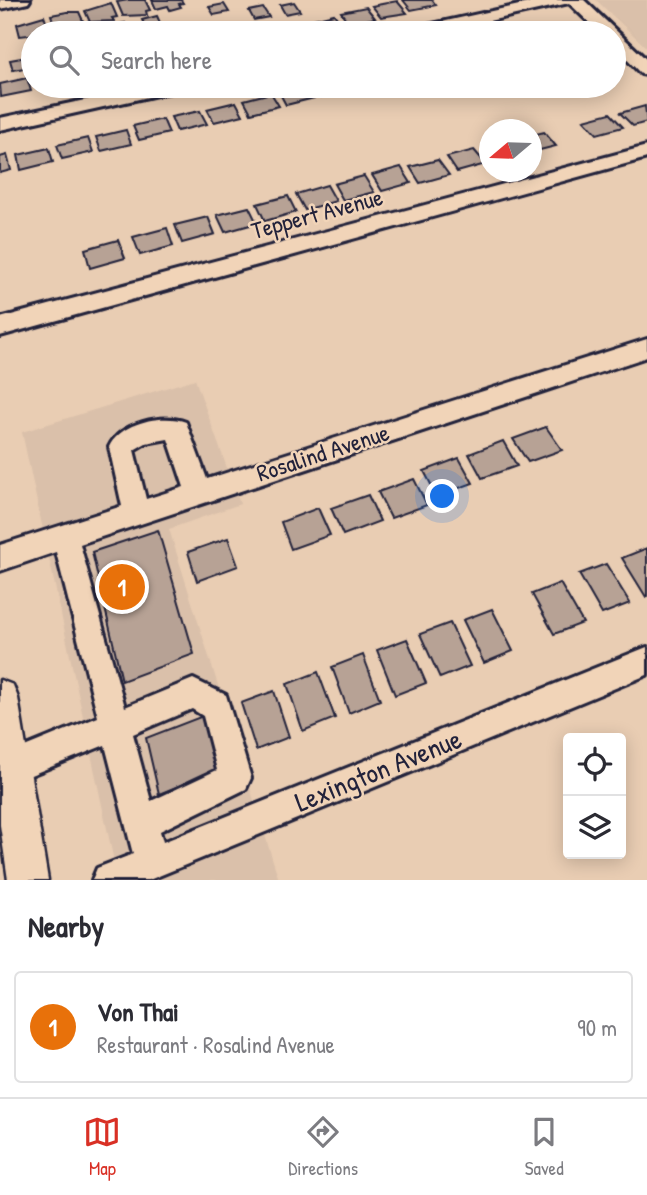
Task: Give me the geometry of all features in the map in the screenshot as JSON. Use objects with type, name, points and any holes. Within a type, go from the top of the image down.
[{"type":"main road","points":[[0,698],[26,879]]},
{"type":"street","points":[[0,4],[22,0]]},
{"type":"street","points":[[469,21],[564,0]]},
{"type":"street","points":[[575,0],[597,21]]},
{"type":"street","points":[[626,49],[647,70]]},
{"type":"street","points":[[0,124],[120,98]]},
{"type":"street","name":"Teppert Avenue","points":[[0,327],[647,152]]},
{"type":"street","name":"Rosalind Avenue","points":[[0,558],[647,348]]},
{"type":"street","points":[[137,513],[121,447],[128,439],[167,428],[177,429],[199,493]]},
{"type":"street","points":[[65,537],[152,863]]},
{"type":"street","name":"Lexington Avenue","points":[[109,880],[647,661]]},
{"type":"street","points":[[11,768],[193,694],[215,706],[235,778],[141,823]]},
{"type":"shaded area","points":[[596,0],[647,0],[647,48],[626,28],[626,21],[618,21]]},
{"type":"shaded area","points":[[195,379],[240,504],[169,529],[279,880],[118,880],[22,432]]},
{"type":"building","points":[[145,0],[150,10],[146,11],[147,15],[123,16],[117,2]]},
{"type":"building","points":[[152,0],[181,0],[183,3],[179,4],[181,7],[170,10],[168,6],[156,9]]},
{"type":"building","points":[[403,0],[432,0],[436,5],[411,10]]},
{"type":"building","points":[[397,1],[407,13],[381,17],[372,6]]},
{"type":"building","points":[[294,2],[300,11],[285,14],[280,5]]},
{"type":"building","points":[[111,3],[117,17],[112,18],[114,21],[90,21],[85,11]]},
{"type":"building","points":[[224,4],[229,12],[214,15],[209,7]]},
{"type":"building","points":[[366,7],[375,18],[347,21],[341,12]]},
{"type":"building","points":[[263,8],[269,17],[254,20],[249,11]]},
{"type":"building","points":[[79,12],[83,21],[53,21],[51,15]]},
{"type":"building","points":[[334,14],[339,21],[310,21]]},
{"type":"building","points":[[44,16],[46,21],[27,21]]},
{"type":"building","points":[[157,16],[159,21],[142,21]]},
{"type":"building","points":[[21,23],[21,36],[20,36],[17,24]]},
{"type":"building","points":[[21,58],[21,69],[13,70],[10,60]]},
{"type":"building","points":[[21,79],[21,93],[1,97],[0,84]]},
{"type":"building","points":[[274,98],[279,106],[251,113],[244,100]]},
{"type":"building","points":[[282,98],[314,98],[286,105]]},
{"type":"building","points":[[236,102],[243,115],[214,122],[207,109]]},
{"type":"building","points":[[645,106],[647,122],[633,126],[620,113]]},
{"type":"building","points":[[200,111],[207,124],[177,131],[171,117]]},
{"type":"building","points":[[610,113],[623,127],[597,134],[584,120]]},
{"type":"building","points":[[163,119],[169,133],[139,140],[133,126]]},
{"type":"building","points":[[126,130],[131,144],[101,151],[96,137]]},
{"type":"building","points":[[544,132],[556,146],[542,150]]},
{"type":"building","points":[[88,138],[93,152],[62,159],[57,145]]},
{"type":"building","points":[[49,148],[53,162],[21,170],[18,155]]},
{"type":"building","points":[[474,150],[479,156],[479,166],[457,172],[447,157]]},
{"type":"building","points":[[7,155],[11,170],[0,173],[0,157]]},
{"type":"building","points":[[438,160],[449,175],[420,183],[410,167]]},
{"type":"building","points":[[401,167],[411,183],[382,191],[372,175]]},
{"type":"building","points":[[364,176],[374,192],[343,200],[334,184]]},
{"type":"building","points":[[327,185],[336,201],[305,210],[296,194]]},
{"type":"building","points":[[288,196],[296,212],[265,221],[257,204]]},
{"type":"building","points":[[249,207],[257,223],[225,232],[217,215]]},
{"type":"building","points":[[208,217],[215,234],[182,243],[175,225]]},
{"type":"building","points":[[167,228],[173,246],[140,255],[133,237]]},
{"type":"building","points":[[118,240],[125,258],[90,268],[85,249]]},
{"type":"building","points":[[546,427],[562,450],[528,462],[513,439]]},
{"type":"building","points":[[503,441],[517,466],[482,478],[469,454]]},
{"type":"building","points":[[459,458],[473,483],[437,496],[424,471]]},
{"type":"building","points":[[414,479],[427,505],[391,518],[378,492]]},
{"type":"building","points":[[368,495],[380,521],[343,535],[331,508]]},
{"type":"building","points":[[318,508],[330,535],[291,549],[281,522]]},
{"type":"building","points":[[158,530],[194,654],[122,681],[92,552]]},
{"type":"building","points":[[228,538],[238,566],[197,581],[188,552]]},
{"type":"building","points":[[647,548],[647,596],[646,597],[622,558]]},
{"type":"building","points":[[606,564],[630,603],[602,614],[579,574]]},
{"type":"building","points":[[560,583],[583,623],[554,634],[532,594]]},
{"type":"building","points":[[492,609],[513,651],[484,663],[463,620]]},
{"type":"building","points":[[450,623],[470,666],[440,678],[420,634]]},
{"type":"building","points":[[407,639],[426,683],[395,695],[377,650]]},
{"type":"building","points":[[363,655],[380,700],[349,713],[332,667]]},
{"type":"building","points":[[318,672],[335,718],[303,731],[287,684]]},
{"type":"building","points":[[274,691],[289,737],[256,750],[241,703]]},
{"type":"building","points":[[208,714],[223,768],[159,794],[146,738]]},
{"type":"place","name":"Von Thai","points":[[122,587]]}]
